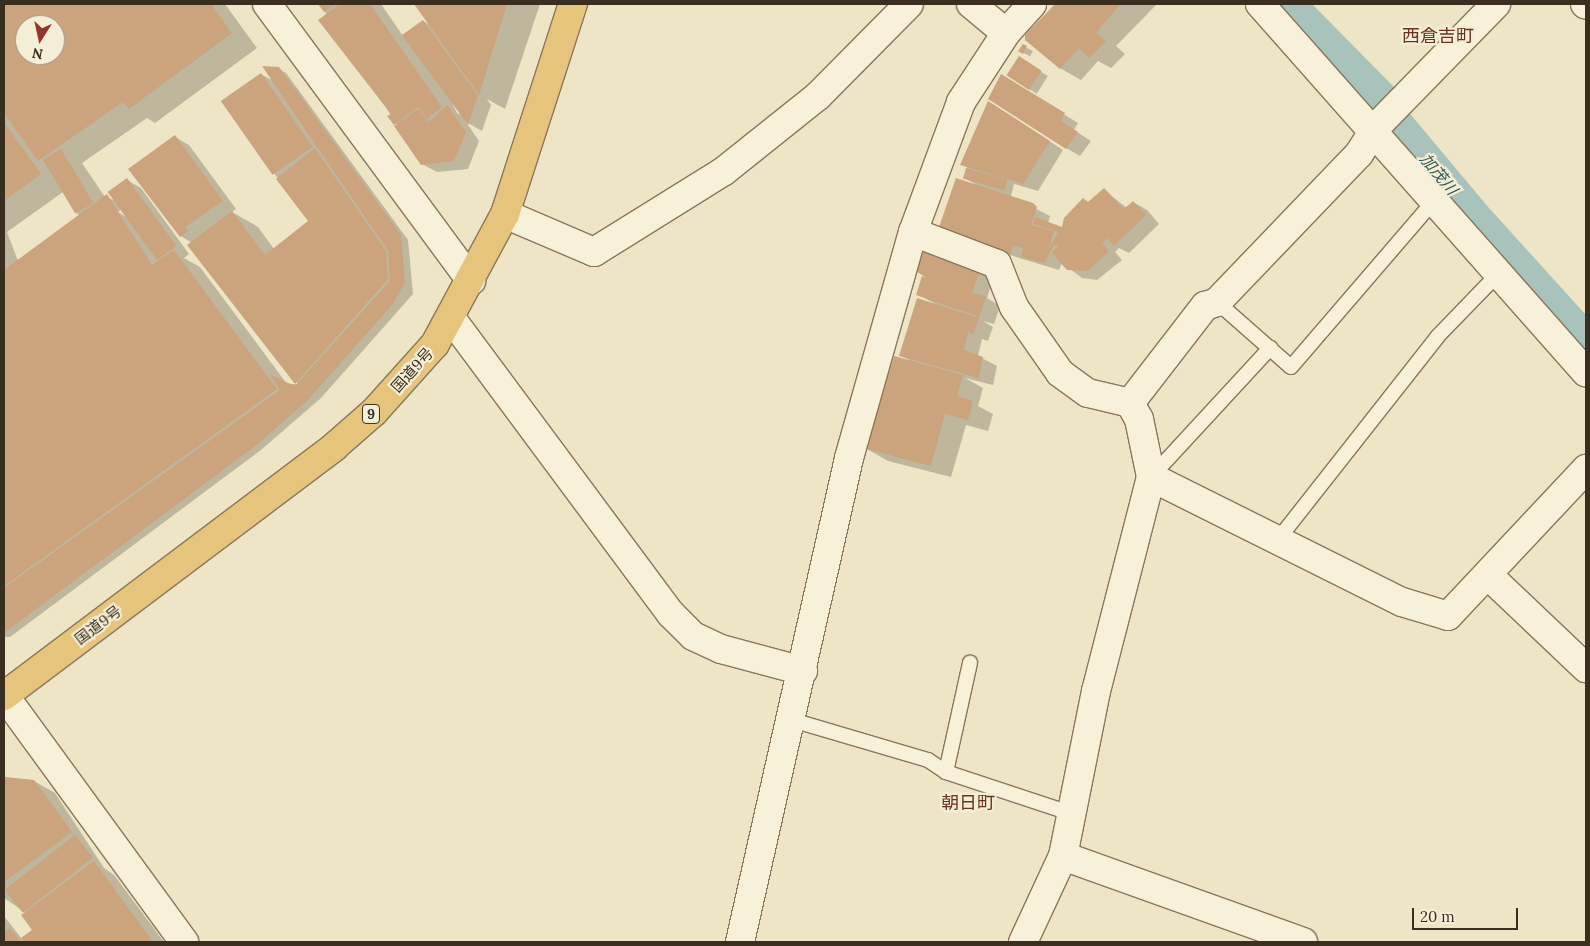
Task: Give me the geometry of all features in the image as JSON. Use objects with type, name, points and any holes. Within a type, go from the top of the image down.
[{"type":"highway","name":"国道9号","points":[[4,696],[334,448],[429,351],[471,281],[505,214],[573,4]]},
{"type":"street","points":[[267,4],[471,281]]},
{"type":"street","points":[[505,214],[594,252],[724,171],[818,96],[909,4]]},
{"type":"street","points":[[971,4],[1006,33]]},
{"type":"street","points":[[740,942],[792,720],[849,458],[913,232],[961,102],[1006,33],[1032,4]]},
{"type":"street","points":[[1260,4],[1374,130],[1433,202],[1586,373]]},
{"type":"street","points":[[1130,404],[1205,306],[1217,302],[1360,154],[1374,130],[1496,4]]},
{"type":"street","points":[[913,232],[997,264],[1014,307],[1060,373],[1088,393],[1130,404],[1138,419],[1151,478],[1121,586],[1070,813],[1063,856],[1023,942]]},
{"type":"street","points":[[450,318],[671,614],[693,636],[721,649],[803,671]]},
{"type":"street","points":[[1151,478],[1276,542],[1402,602],[1448,616],[1488,576],[1586,469]]},
{"type":"street","points":[[1488,576],[1586,668]]},
{"type":"street","points":[[4,696],[184,942]]},
{"type":"street","points":[[1063,856],[1303,942]]},
{"type":"lane","points":[[1217,302],[1291,367],[1433,202]]},
{"type":"lane","points":[[1276,542],[1438,336],[1498,274]]},
{"type":"lane","points":[[1151,478],[1270,348]]},
{"type":"lane","points":[[946,772],[970,663]]},
{"type":"lane","points":[[792,720],[928,760],[946,772],[1070,813]]},
{"type":"water","name":"加茂川","points":[[1271,4],[1312,4],[1393,86],[1406,109],[1489,208],[1586,315],[1586,360]]},
{"type":"building","points":[[4,4],[211,4],[232,33],[129,109],[123,102],[38,161],[4,113]]},
{"type":"building","points":[[318,4],[335,4],[324,12]]},
{"type":"building","points":[[340,4],[370,4],[442,107],[427,119],[418,107],[394,125],[387,116],[391,114],[318,20]]},
{"type":"building","points":[[414,4],[507,4],[479,95]]},
{"type":"building","points":[[1055,4],[1121,4],[1096,33],[1106,41],[1089,58],[1079,48],[1060,69],[1025,40],[1025,35]]},
{"type":"building","points":[[423,20],[478,96],[468,125],[402,35]]},
{"type":"building","points":[[1023,44],[1027,46],[1023,54],[1018,51]]},
{"type":"building","points":[[1019,56],[1042,71],[1029,90],[1006,75]]},
{"type":"building","points":[[262,66],[279,67],[401,235],[405,282],[393,304],[308,400],[254,447],[4,633],[4,588],[280,390],[270,375],[295,386],[390,281],[388,251]]},
{"type":"building","points":[[261,73],[313,147],[272,175],[221,101]]},
{"type":"building","points":[[1001,74],[1065,113],[1061,121],[1078,132],[1066,149],[988,99]]},
{"type":"building","points":[[988,101],[1050,141],[1023,184],[960,165]]},
{"type":"building","points":[[447,105],[466,132],[454,161],[421,165],[394,126],[418,109],[429,122]]},
{"type":"building","points":[[4,122],[41,174],[4,201]]},
{"type":"building","points":[[175,135],[223,201],[185,227],[188,231],[180,237],[128,169]]},
{"type":"building","points":[[315,148],[386,251],[388,279],[295,384],[187,245],[232,211],[265,255],[308,221],[276,179]]},
{"type":"building","points":[[61,149],[93,203],[75,214],[43,160]]},
{"type":"building","points":[[966,168],[1007,180],[1004,190],[963,179]]},
{"type":"building","points":[[127,178],[176,246],[157,260],[108,192]]},
{"type":"building","points":[[956,178],[1033,203],[1037,207],[1031,225],[1054,231],[1049,249],[1058,232],[1033,224],[1035,217],[1062,227],[1064,218],[1083,198],[1088,202],[1104,188],[1124,209],[1133,201],[1146,215],[1114,246],[1107,238],[1102,243],[1109,251],[1088,271],[1067,270],[1052,253],[1059,245],[1054,245],[1044,263],[1021,257],[1023,248],[1013,246],[1011,254],[938,230]]},
{"type":"building","points":[[107,194],[152,265],[174,250],[277,389],[4,586],[4,270]]},
{"type":"building","points":[[923,252],[980,270],[972,293],[986,296],[979,317],[916,295],[922,276],[927,278],[917,272]]},
{"type":"building","points":[[917,298],[979,318],[973,334],[968,332],[964,350],[983,357],[979,378],[899,356]]},
{"type":"building","points":[[894,356],[963,375],[957,396],[973,401],[968,420],[945,414],[931,466],[866,449]]},
{"type":"building","points":[[4,777],[34,780],[72,832],[4,882]]},
{"type":"building","points":[[75,835],[93,858],[23,913],[5,890]]},
{"type":"building","points":[[94,861],[153,942],[25,942],[21,938],[32,930],[21,915]]},
{"type":"building","points":[[10,928],[21,942],[4,942],[4,933]]},
{"type":"district","name":"西倉吉町","points":[[1438,36]]},
{"type":"district","name":"朝日町","points":[[968,803]]}]
